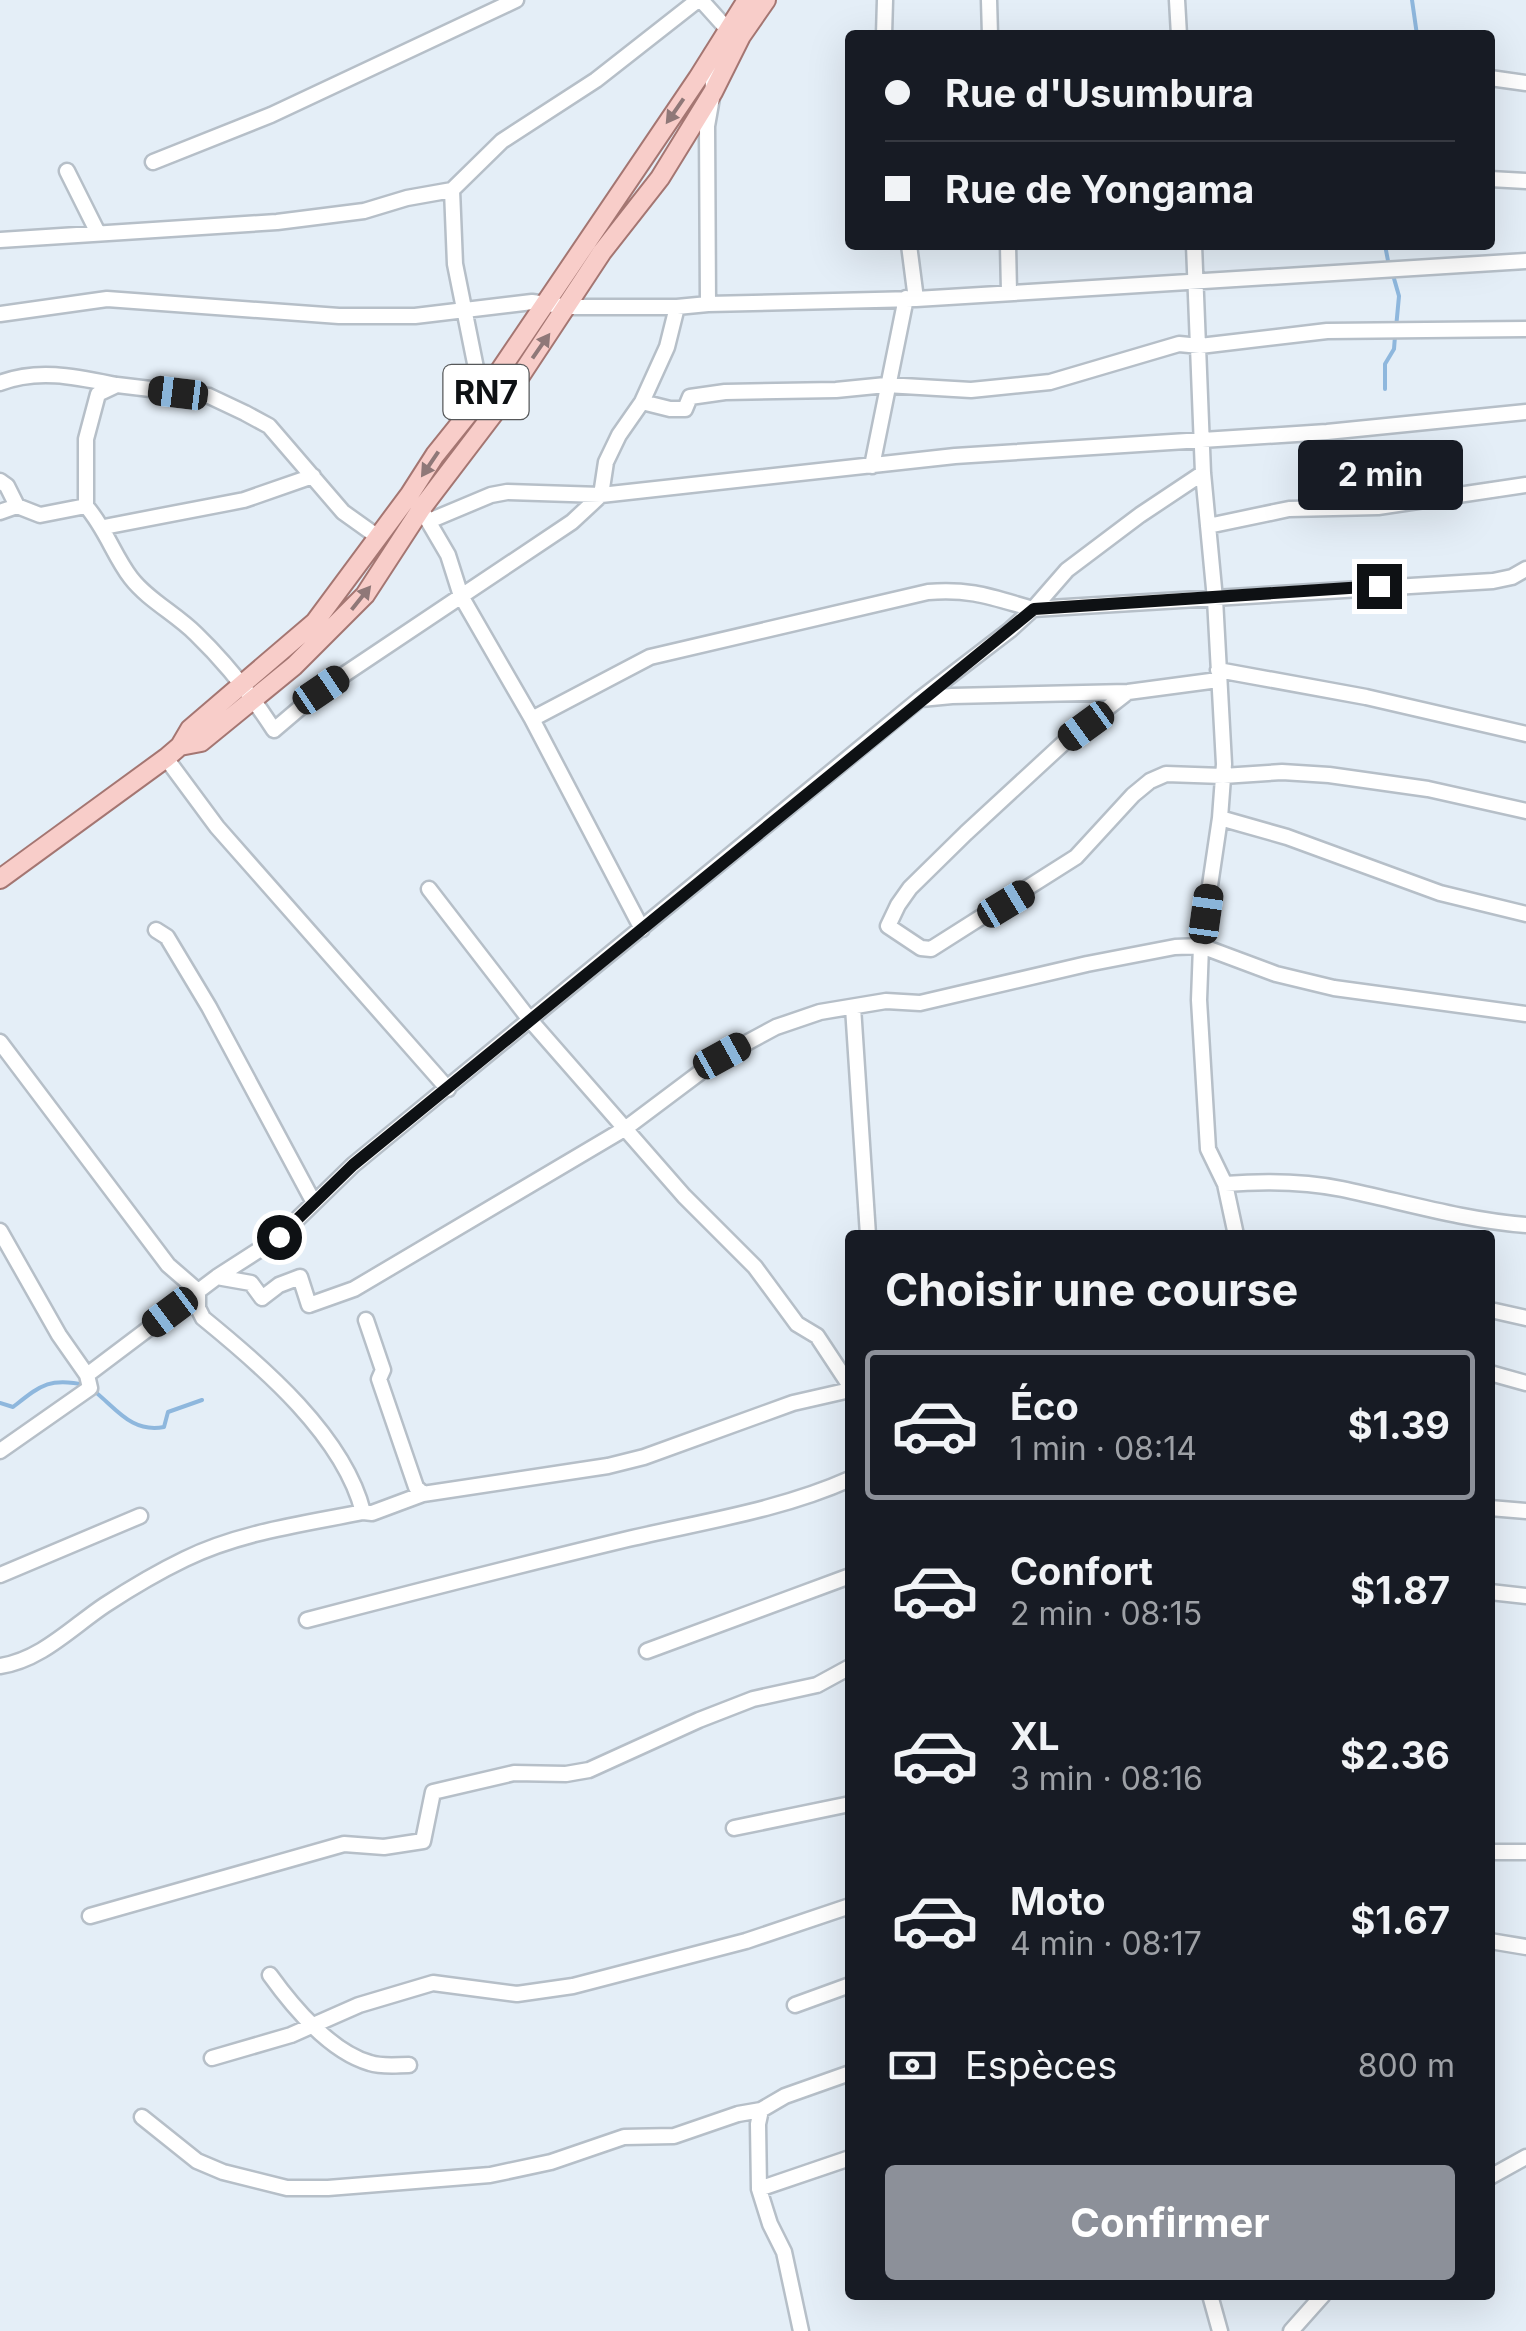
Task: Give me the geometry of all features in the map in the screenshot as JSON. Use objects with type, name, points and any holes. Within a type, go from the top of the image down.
[{"type":"main road","name":"RN7","points":[[0,879],[173,752],[190,729],[247,692],[365,595],[420,508],[507,396],[602,252],[660,178],[713,92],[747,0]]},
{"type":"main road","name":"RN7","points":[[321,629],[378,537],[420,508],[435,456],[484,394],[712,52],[766,0]]},
{"type":"street","points":[[152,162],[271,116],[516,0]]},
{"type":"street","points":[[0,240],[277,222],[364,212],[407,198],[452,190],[502,140],[596,80],[699,0],[735,33]]},
{"type":"street","points":[[884,30],[885,0]]},
{"type":"street","points":[[989,0],[990,30]]},
{"type":"street","points":[[1178,0],[1179,30]]},
{"type":"street","points":[[708,304],[707,126],[713,92],[712,52]]},
{"type":"street","points":[[1495,79],[1526,83]]},
{"type":"street","points":[[67,172],[98,232]]},
{"type":"street","points":[[1495,179],[1526,181]]},
{"type":"street","points":[[452,190],[455,264],[484,394]]},
{"type":"street","points":[[872,466],[886,385],[910,299],[909,250]]},
{"type":"street","points":[[1008,250],[1009,292]]},
{"type":"street","points":[[1194,250],[1203,474],[1215,598],[1222,776],[1220,818],[1201,946],[1199,1000],[1208,1148],[1225,1184],[1235,1230]]},
{"type":"street","points":[[0,314],[108,299],[338,316],[415,316],[544,302],[677,308],[910,299],[1526,261]]},
{"type":"street","points":[[116,386],[98,394],[86,439],[86,506],[104,527],[132,578],[196,634],[247,692],[274,730],[321,690],[572,522],[601,495],[606,462],[642,402],[666,347],[677,308]]},
{"type":"street","points":[[642,402],[686,410],[690,397],[725,392],[886,385],[946,391],[1050,382],[1179,344],[1200,346],[1326,332],[1526,329]]},
{"type":"street","points":[[0,382],[17,376],[66,374],[116,386],[209,396],[269,426],[343,512],[378,537]]},
{"type":"street","points":[[642,929],[532,719],[461,596],[448,555],[420,508],[507,492],[601,495],[990,454],[1203,441],[1526,412]]},
{"type":"street","points":[[88,1375],[216,1276],[279,1237],[313,1201],[530,1020],[920,699],[987,650],[1034,609],[1066,570],[1203,474]]},
{"type":"street","points":[[104,527],[244,500],[313,476]]},
{"type":"street","points":[[0,481],[17,506]]},
{"type":"street","points":[[1208,526],[1288,509],[1378,507],[1526,485]]},
{"type":"street","points":[[0,512],[17,506],[40,515],[86,506]]},
{"type":"street","points":[[532,719],[650,658],[928,592],[956,589],[984,593],[1034,609],[1492,581],[1526,569]]},
{"type":"street","points":[[920,699],[1128,692],[1218,675],[1366,697],[1526,734]]},
{"type":"street","points":[[1128,692],[1068,738],[910,888],[888,926],[921,948],[932,948],[1076,857],[1150,781],[1166,774],[1330,775],[1428,789],[1526,811]]},
{"type":"street","points":[[173,752],[216,827],[448,1089]]},
{"type":"street","points":[[1220,818],[1288,838],[1440,893],[1526,914]]},
{"type":"street","points":[[429,889],[530,1020],[684,1196],[754,1267],[797,1324],[817,1336],[845,1380]]},
{"type":"street","points":[[156,930],[167,937],[209,1007],[313,1201]]},
{"type":"street","points":[[216,1276],[251,1284],[262,1298],[280,1285],[300,1278],[309,1305],[354,1290],[626,1128],[722,1056],[776,1026],[820,1012],[886,1001],[920,1003],[1087,964],[1175,947],[1201,946],[1276,974],[1334,988],[1526,1014]]},
{"type":"street","points":[[853,1006],[868,1230]]},
{"type":"street","points":[[0,1042],[168,1266],[198,1291]]},
{"type":"street","points":[[1225,1184],[1274,1181],[1338,1188],[1480,1222],[1526,1225]]},
{"type":"street","points":[[0,1231],[59,1336],[88,1375],[90,1388],[0,1451]]},
{"type":"street","points":[[198,1291],[198,1308],[203,1318],[291,1394],[325,1439],[358,1492],[363,1512]]},
{"type":"street","points":[[1495,1312],[1526,1318]]},
{"type":"street","points":[[366,1320],[383,1370],[379,1379],[416,1487],[423,1494]]},
{"type":"street","points":[[1495,1374],[1526,1383]]},
{"type":"street","points":[[0,1666],[18,1662],[60,1639],[135,1586],[209,1548],[240,1538],[372,1513],[423,1494],[608,1466],[845,1389]]},
{"type":"street","points":[[307,1620],[505,1568],[754,1510],[845,1481]]},
{"type":"street","points":[[1495,1508],[1526,1511]]},
{"type":"street","points":[[0,1574],[140,1516]]},
{"type":"street","points":[[648,1651],[845,1578]]},
{"type":"street","points":[[1495,1593],[1526,1596]]},
{"type":"street","points":[[90,1916],[344,1844],[384,1847],[423,1841],[433,1792],[514,1773],[566,1774],[589,1770],[699,1720],[753,1699],[808,1688],[845,1670]]},
{"type":"street","points":[[734,1828],[845,1805]]},
{"type":"street","points":[[1495,1852],[1526,1852]]},
{"type":"street","points":[[212,2058],[291,2035],[359,2005],[432,1983],[517,1994],[573,1986],[746,1941],[845,1908]]},
{"type":"street","points":[[1495,1942],[1526,1947]]},
{"type":"street","points":[[270,1975],[296,2012],[315,2024],[348,2056],[374,2065],[410,2065]]},
{"type":"street","points":[[794,2005],[845,1986]]},
{"type":"street","points":[[142,2117],[196,2161],[223,2172],[287,2188],[328,2188],[490,2175],[551,2162],[624,2137],[674,2136],[761,2110],[786,2096],[845,2075]]},
{"type":"street","points":[[761,2110],[759,2189],[784,2252],[801,2331]]},
{"type":"street","points":[[1495,2174],[1526,2157]]},
{"type":"street","points":[[759,2189],[845,2160]]},
{"type":"street","points":[[1211,2300],[1220,2331]]},
{"type":"street","points":[[1292,2331],[1319,2300]]},
{"type":"waterway","points":[[1412,0],[1416,30]]},
{"type":"waterway","points":[[1386,250],[1389,266]]},
{"type":"waterway","points":[[1393,275],[1399,296],[1396,328]]},
{"type":"waterway","points":[[1385,389],[1385,364],[1394,349],[1395,336]]},
{"type":"waterway","points":[[0,1403],[13,1407],[39,1388],[54,1383],[86,1385]]},
{"type":"waterway","points":[[93,1390],[125,1418],[152,1428],[164,1427],[168,1412],[202,1400]]},
{"type":"route","points":[[279,1237],[353,1165],[1034,609],[1379,586]]}]
